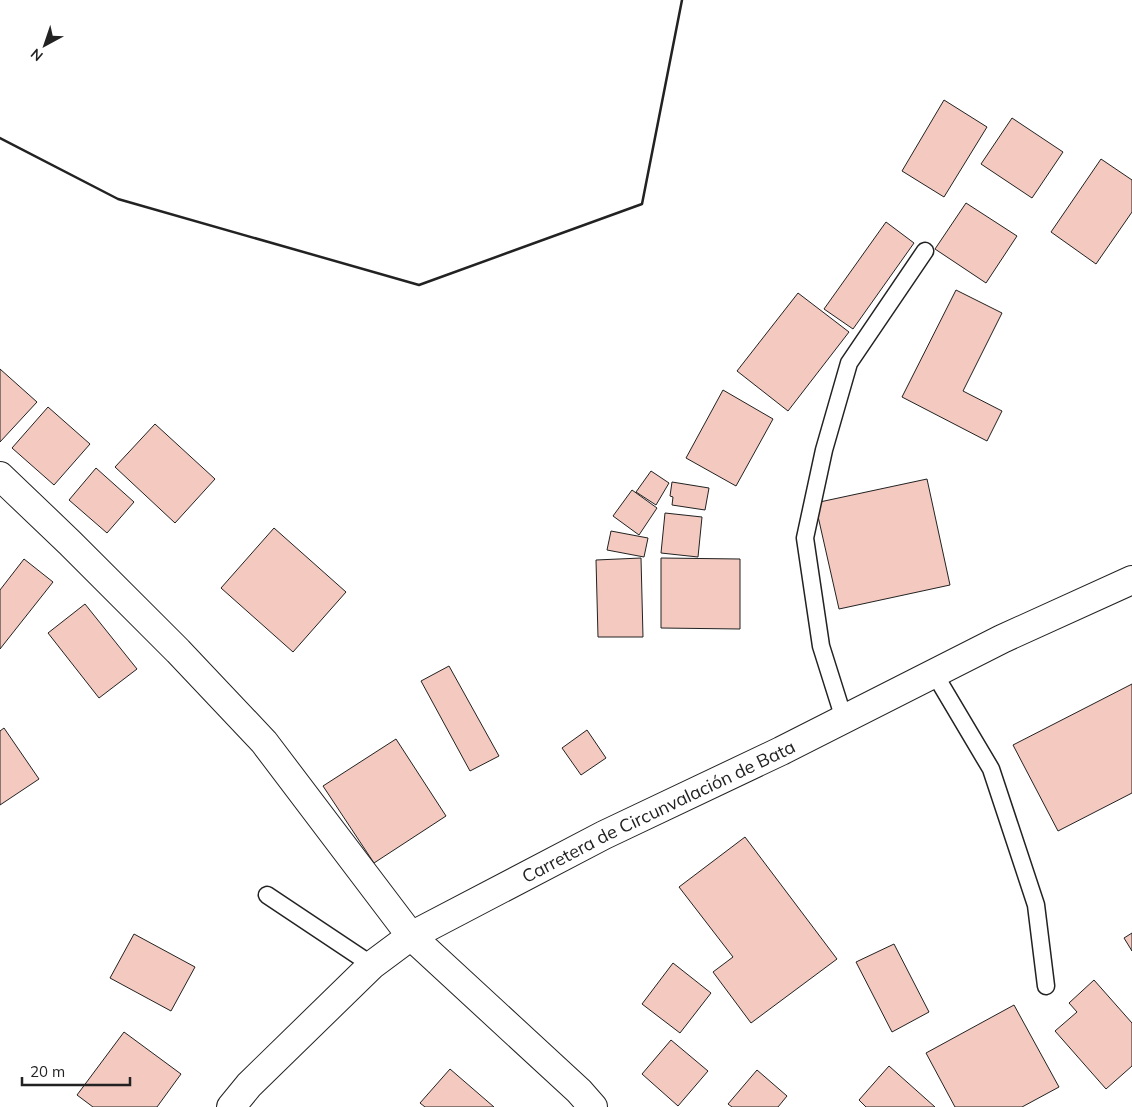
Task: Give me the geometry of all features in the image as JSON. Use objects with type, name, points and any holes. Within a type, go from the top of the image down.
[{"type":"main road","points":[[0,476],[158,631],[264,742],[411,936],[580,1090],[594,1107]]},
{"type":"main road","name":"Carretera de Circunvalación de Bata","points":[[231,1107],[249,1085],[372,965],[411,936],[604,834],[781,751],[1002,639],[1132,580]]},
{"type":"lane","points":[[844,719],[821,646],[805,538],[824,450],[849,363],[924,250]]},
{"type":"lane","points":[[934,673],[991,769],[1036,905],[1046,986]]},
{"type":"lane","points":[[267,895],[372,965]]},
{"type":"building","points":[[944,100],[987,127],[944,197],[902,171]]},
{"type":"building","points":[[1012,118],[1063,152],[1032,198],[981,164]]},
{"type":"building","points":[[1101,159],[1132,180],[1132,212],[1096,264],[1051,232]]},
{"type":"building","points":[[966,203],[1017,236],[986,283],[935,249]]},
{"type":"building","points":[[886,222],[914,243],[853,329],[824,309]]},
{"type":"building","points":[[956,290],[1002,313],[963,391],[1002,411],[987,441],[902,397]]},
{"type":"building","points":[[798,293],[849,332],[788,411],[737,371]]},
{"type":"building","points":[[0,369],[37,402],[0,442]]},
{"type":"building","points":[[723,390],[773,419],[736,486],[686,458]]},
{"type":"building","points":[[48,407],[90,444],[54,485],[12,448]]},
{"type":"building","points":[[155,424],[215,479],[175,523],[115,467]]},
{"type":"building","points":[[96,468],[134,502],[107,533],[69,500]]},
{"type":"building","points":[[651,471],[669,483],[656,505],[636,492]]},
{"type":"building","points":[[927,479],[950,585],[839,609],[815,503]]},
{"type":"building","points":[[672,482],[709,488],[705,510],[672,505],[673,497],[670,496]]},
{"type":"building","points":[[632,490],[657,508],[639,535],[613,516]]},
{"type":"building","points":[[665,513],[702,517],[698,557],[661,553]]},
{"type":"building","points":[[274,528],[346,592],[293,652],[221,588]]},
{"type":"building","points":[[611,531],[648,538],[644,557],[607,550]]},
{"type":"building","points":[[641,558],[643,637],[598,637],[596,560]]},
{"type":"building","points":[[661,558],[740,559],[740,629],[661,628]]},
{"type":"building","points":[[24,559],[53,582],[0,649],[0,590]]},
{"type":"building","points":[[85,604],[137,669],[99,698],[48,633]]},
{"type":"building","points":[[449,666],[499,756],[470,771],[421,681]]},
{"type":"building","points":[[1132,684],[1132,793],[1058,831],[1013,745]]},
{"type":"building","points":[[4,728],[39,779],[0,805],[0,731]]},
{"type":"building","points":[[587,730],[606,758],[581,775],[562,748]]},
{"type":"building","points":[[396,739],[446,816],[374,863],[323,786]]},
{"type":"building","points":[[745,837],[837,959],[751,1023],[713,972],[733,957],[679,887]]},
{"type":"building","points":[[1132,933],[1132,951],[1124,938]]},
{"type":"building","points":[[134,934],[195,967],[171,1011],[110,978]]},
{"type":"building","points":[[894,944],[929,1012],[892,1032],[856,962]]},
{"type":"building","points":[[673,963],[711,993],[680,1033],[642,1004]]},
{"type":"building","points":[[1094,980],[1132,1023],[1132,1066],[1106,1089],[1055,1031],[1077,1012],[1069,1003]]},
{"type":"building","points":[[1014,1005],[1059,1087],[1022,1107],[955,1107],[926,1053]]},
{"type":"building","points":[[124,1032],[181,1074],[157,1107],[93,1107],[77,1095]]},
{"type":"building","points":[[671,1040],[708,1071],[678,1106],[642,1074]]},
{"type":"building","points":[[889,1066],[935,1107],[866,1107],[859,1100]]},
{"type":"building","points":[[450,1069],[494,1107],[425,1107],[420,1103]]},
{"type":"building","points":[[757,1070],[787,1096],[778,1107],[732,1107],[728,1104]]},
{"type":"wall","points":[[0,138],[118,199],[419,285],[642,204],[682,0]]}]
